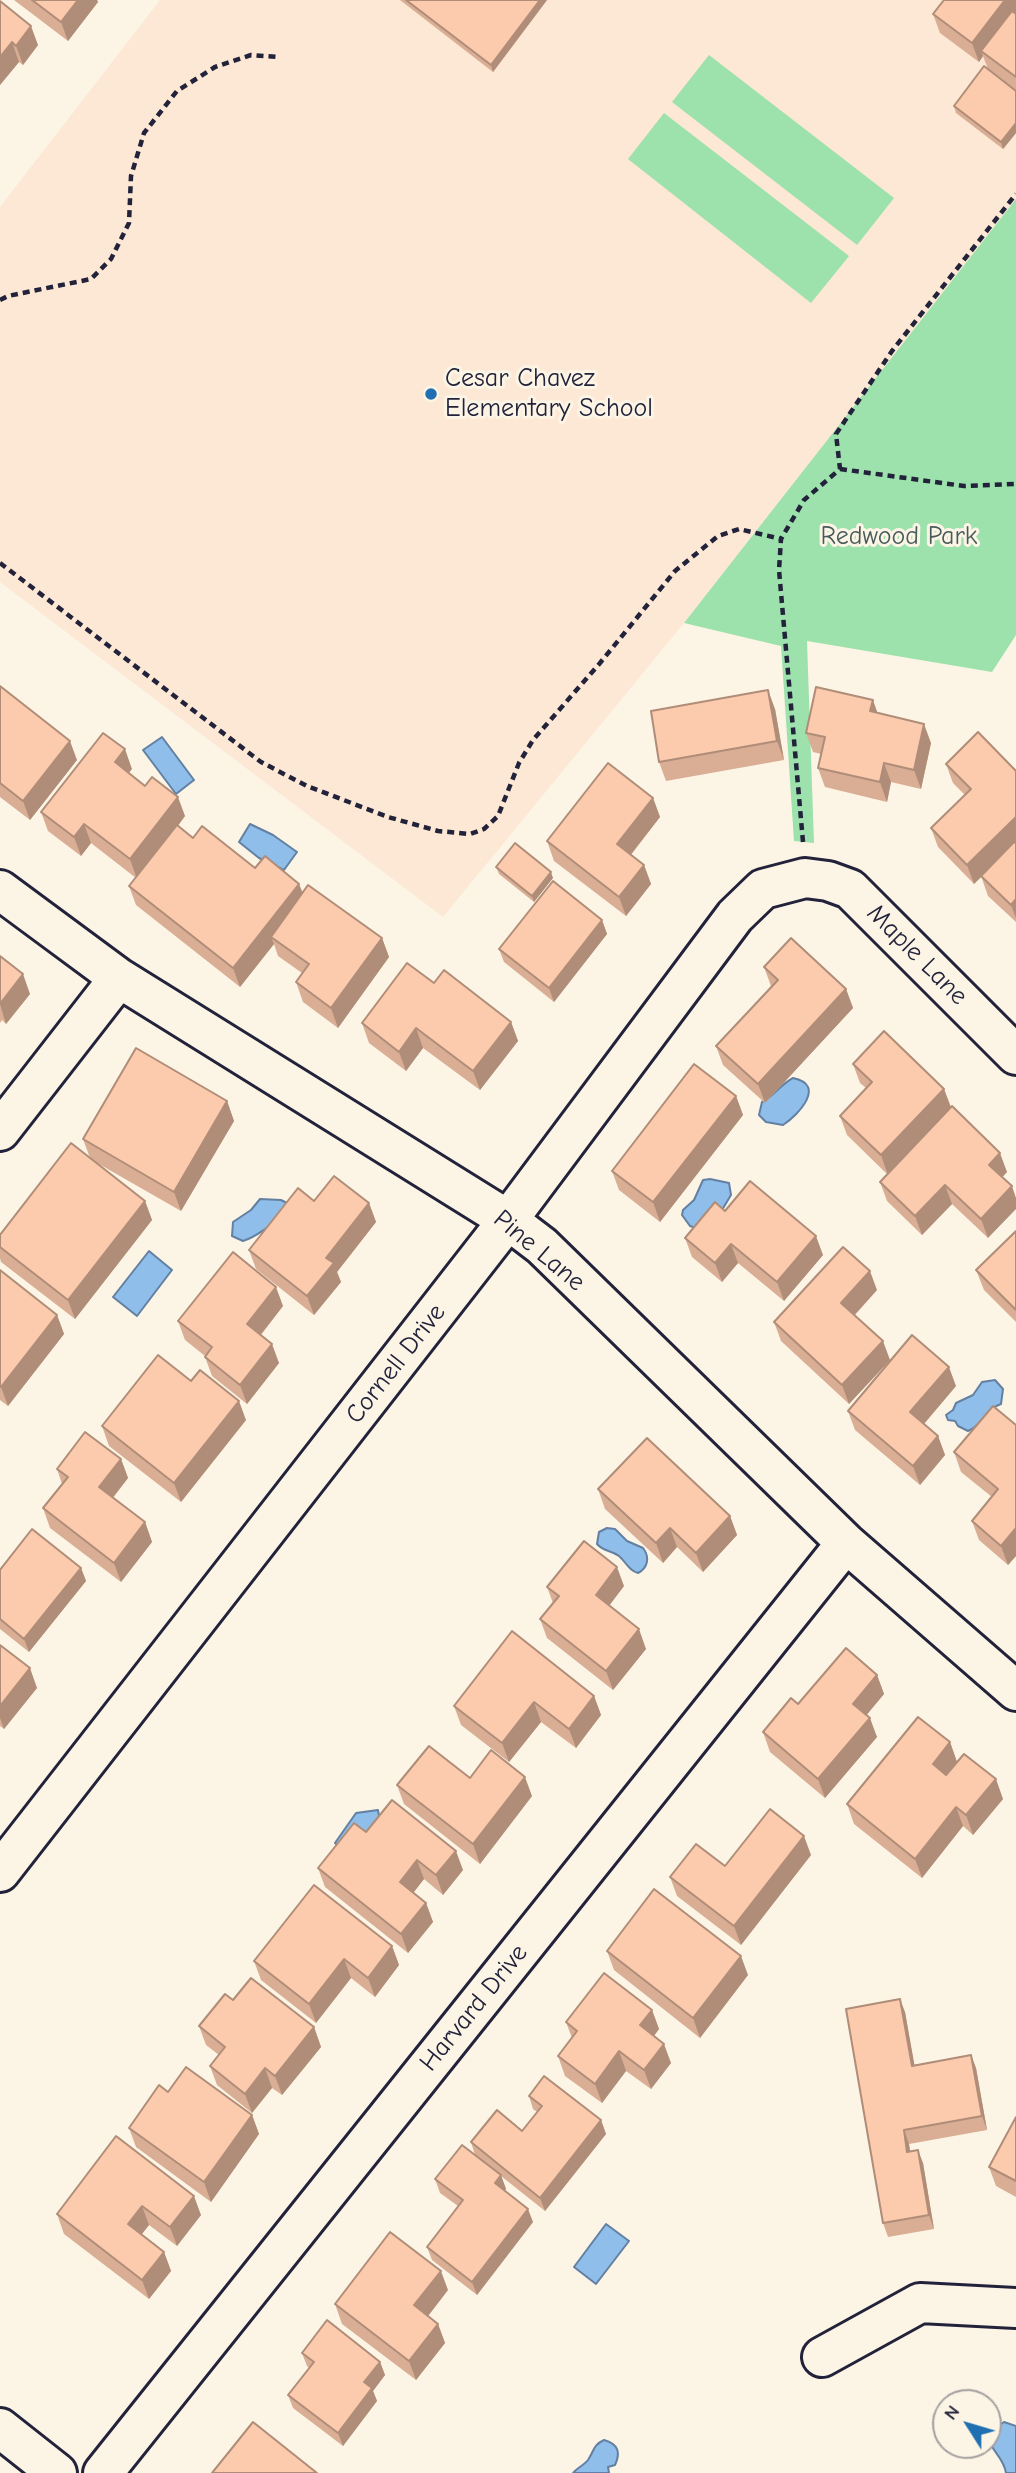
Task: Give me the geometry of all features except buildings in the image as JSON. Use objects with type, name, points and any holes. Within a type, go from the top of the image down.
[{"type":"street","name":"Maple Lane","points":[[805,878],[828,880],[850,889],[1016,1055]]},
{"type":"street","name":"Cornell Drive","points":[[0,1872],[508,1220],[735,916],[763,889],[805,878]]},
{"type":"street","name":"Pine Lane","points":[[0,890],[119,978],[508,1220],[542,1246],[846,1543],[1016,1691]]},
{"type":"street","points":[[0,1131],[119,978]]},
{"type":"street","name":"Harvard Drive","points":[[103,2473],[846,1543]]},
{"type":"street","points":[[822,2357],[920,2303],[1016,2308]]},
{"type":"street","points":[[0,2428],[57,2473]]},
{"type":"path","points":[[0,300],[91,279],[111,259],[129,223],[131,176],[144,133],[177,91],[215,67],[251,55],[278,57]]},
{"type":"path","points":[[840,469],[836,434],[892,351],[1016,194]]},
{"type":"path","points":[[805,878],[779,570],[781,539],[804,500],[840,469],[964,486],[1016,484]]},
{"type":"path","points":[[0,563],[261,762],[307,786],[388,817],[438,831],[470,834],[484,829],[498,816],[519,763],[533,740],[675,571],[718,536],[739,529],[781,539]]},
{"type":"shaded area","name":"Cesar Chavez Elementary School","points":[[160,0],[1016,0],[1016,199],[684,623],[443,917],[0,582],[0,207]]},
{"type":"green space","points":[[709,55],[894,198],[857,245],[672,102]]},
{"type":"green space","points":[[664,113],[849,256],[811,303],[628,159]]},
{"type":"green space","name":"Redwood Park","points":[[1016,199],[1016,635],[992,672],[807,641],[814,843],[794,841],[781,646],[684,623]]},
{"type":"water","points":[[162,737],[194,780],[176,794],[143,750]]},
{"type":"water","points":[[250,824],[273,835],[297,852],[284,870],[259,858],[239,842]]},
{"type":"water","points":[[793,1078],[808,1087],[809,1093],[802,1108],[783,1125],[766,1122],[759,1115],[762,1102]]},
{"type":"water","points":[[703,1180],[729,1183],[731,1195],[722,1210],[699,1229],[690,1226],[682,1215],[683,1210],[694,1200]]},
{"type":"water","points":[[260,1199],[287,1203],[281,1220],[243,1241],[232,1236],[233,1222],[251,1210]]},
{"type":"water","points":[[149,1251],[172,1270],[137,1316],[113,1297]]},
{"type":"water","points":[[995,1380],[1003,1389],[1001,1404],[991,1409],[977,1425],[968,1431],[958,1426],[955,1421],[948,1420],[946,1415],[953,1410],[956,1403],[973,1395],[982,1382]]},
{"type":"water","points":[[607,1528],[615,1529],[627,1541],[643,1548],[647,1559],[641,1571],[638,1573],[632,1570],[619,1556],[597,1544],[599,1532]]},
{"type":"water","points":[[378,1810],[382,1834],[348,1854],[335,1843],[356,1813]]},
{"type":"water","points":[[606,2224],[629,2241],[596,2284],[574,2267]]},
{"type":"water","points":[[1002,2423],[1016,2426],[1016,2473],[1006,2473],[1000,2459]]},
{"type":"water","points":[[604,2440],[615,2446],[618,2452],[615,2465],[608,2467],[609,2473],[573,2473],[586,2462],[596,2446]]},
{"type":"place","name":"Cesar Chavez Elementary School","points":[[431,394]]}]
